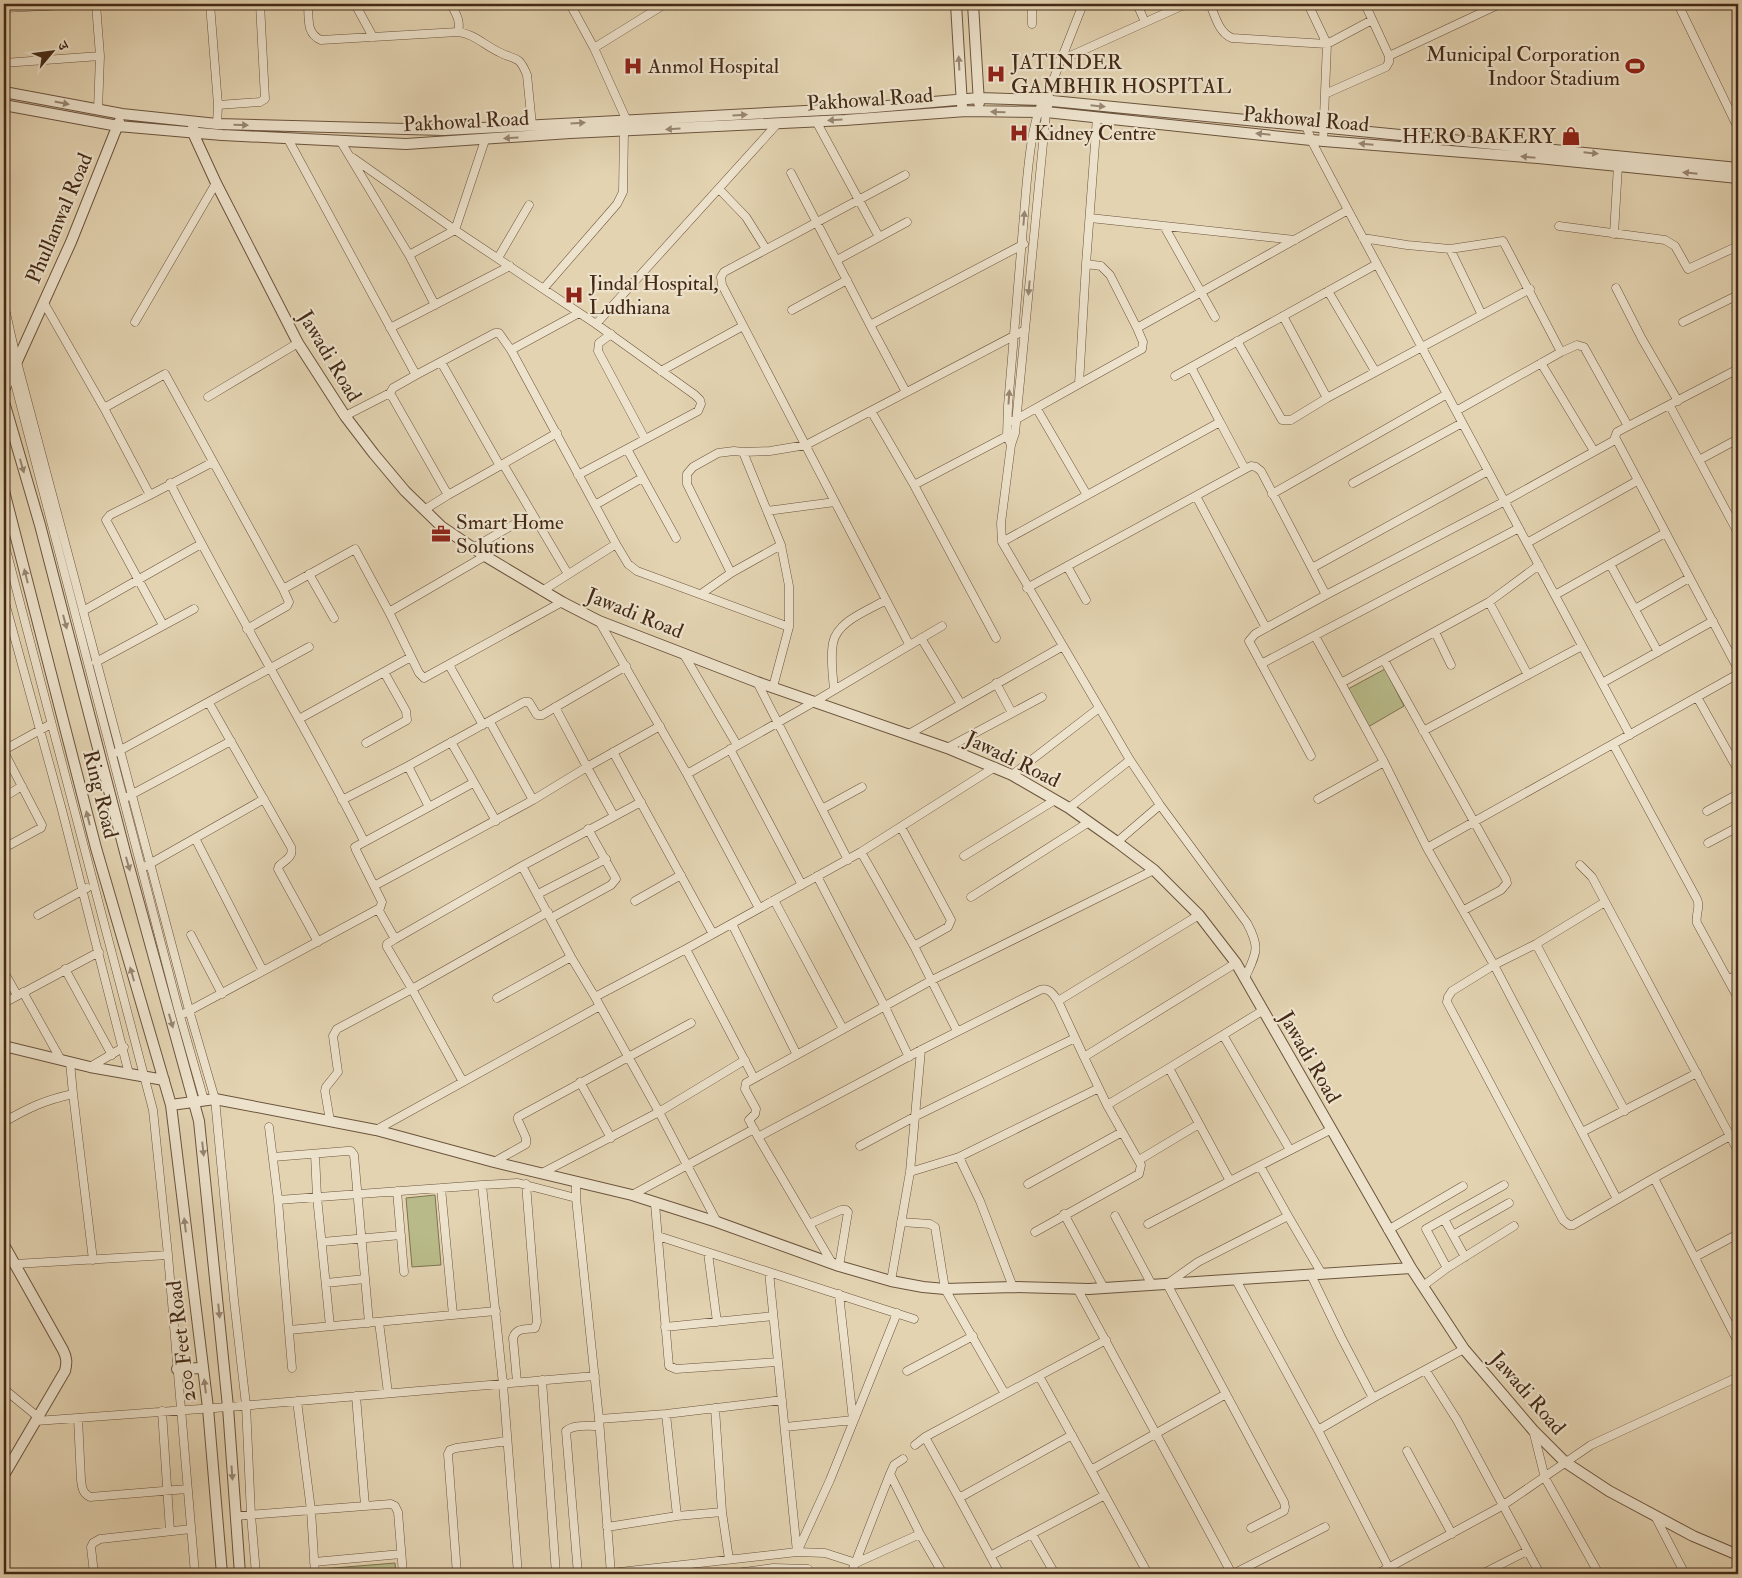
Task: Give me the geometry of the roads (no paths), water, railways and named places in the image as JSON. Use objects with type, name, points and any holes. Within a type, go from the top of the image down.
[{"type":"street","points":[[4,8],[32,5],[87,4]]},
{"type":"street","points":[[96,4],[100,56],[98,110]]},
{"type":"street","points":[[210,4],[218,105],[217,124]]},
{"type":"street","points":[[218,105],[260,102],[265,98],[260,4]]},
{"type":"street","points":[[308,4],[310,28],[314,38],[321,40],[458,32],[467,33],[499,53],[519,61],[526,75],[532,125]]},
{"type":"street","points":[[355,4],[373,37]]},
{"type":"street","points":[[450,4],[459,20],[458,32]]},
{"type":"street","points":[[544,288],[617,204],[622,192],[625,126],[594,48],[570,4]]},
{"type":"street","points":[[594,48],[665,4]]},
{"type":"street","points":[[956,4],[962,111]]},
{"type":"street","points":[[973,4],[980,111]]},
{"type":"street","points":[[1032,4],[1032,24]]},
{"type":"street","points":[[1083,4],[1046,98],[1029,160],[1013,336],[1008,424],[1011,434],[1011,445],[1001,523],[1002,542],[1130,760],[1160,805],[1247,923],[1253,934],[1256,951],[1245,978]]},
{"type":"street","points":[[1137,4],[1145,22]]},
{"type":"street","points":[[1059,61],[1186,4]]},
{"type":"street","points":[[1210,4],[1221,29],[1226,36],[1232,38],[1327,44],[1372,20]]},
{"type":"street","points":[[1308,4],[1327,44],[1323,140]]},
{"type":"street","points":[[1325,94],[1386,67],[1389,62],[1389,56],[1365,4]]},
{"type":"street","points":[[1389,56],[1498,4]]},
{"type":"street","points":[[1678,4],[1737,124]]},
{"type":"street","points":[[4,63],[100,56]]},
{"type":"street","name":"Pakhowal Road","points":[[9,93],[122,114],[193,122],[444,130],[532,125],[625,126],[816,122],[962,111],[1042,112],[1311,140],[1738,178]]},
{"type":"street","name":"Pakhowal Road","points":[[4,105],[118,126],[288,139],[406,144],[485,140],[625,126],[962,99],[1046,98],[1181,115],[1323,126],[1738,168]]},
{"type":"street","points":[[914,486],[1011,434],[1016,420],[1033,240],[1042,112]]},
{"type":"street","name":"Phullanwal Road","points":[[4,390],[44,303],[122,114]]},
{"type":"street","points":[[1079,384],[1097,117]]},
{"type":"street","name":"Jawadi Road","points":[[193,122],[193,133],[216,183],[298,343],[345,416],[390,474],[442,527],[542,591],[599,621],[757,682],[947,748],[1012,775],[1089,822],[1154,870],[1199,915],[1236,963],[1330,1130],[1411,1268],[1464,1349],[1533,1430],[1565,1462],[1609,1491],[1693,1536],[1738,1555]]},
{"type":"street","points":[[816,122],[879,237]]},
{"type":"street","points":[[596,324],[778,123]]},
{"type":"street","points":[[1306,125],[1311,140],[1348,210],[1630,734]]},
{"type":"street","points":[[288,139],[416,375]]},
{"type":"street","points":[[409,256],[455,230],[485,140]]},
{"type":"street","points":[[341,142],[409,256],[435,305]]},
{"type":"street","points":[[350,156],[455,230],[611,334],[699,398],[701,404],[698,411],[578,474]]},
{"type":"street","points":[[1614,234],[1618,166]]},
{"type":"street","points":[[791,173],[906,392]]},
{"type":"street","points":[[905,175],[724,272],[721,277],[722,285],[743,326],[909,644]]},
{"type":"street","points":[[136,322],[216,183]]},
{"type":"street","points":[[719,189],[746,217],[766,249]]},
{"type":"street","points":[[498,258],[529,205]]},
{"type":"street","points":[[1136,328],[1348,210]]},
{"type":"street","points":[[1090,218],[1295,240]]},
{"type":"street","points":[[837,260],[907,222]]},
{"type":"street","points":[[1164,226],[1214,317]]},
{"type":"street","points":[[1559,226],[1665,240],[1671,243],[1688,269],[1738,246]]},
{"type":"street","points":[[1363,238],[1450,249],[1503,241],[1561,352]]},
{"type":"street","points":[[870,324],[1033,240]]},
{"type":"street","points":[[1450,249],[1482,315]]},
{"type":"street","points":[[1008,424],[1142,349],[1144,342],[1110,275],[1101,266],[1086,264]]},
{"type":"street","points":[[1174,376],[1377,264]]},
{"type":"street","points":[[390,328],[510,266]]},
{"type":"street","points":[[792,310],[847,280]]},
{"type":"street","points":[[1616,288],[1642,339],[1678,402]]},
{"type":"street","points":[[1237,341],[1282,420],[1292,420],[1327,398],[1530,290]]},
{"type":"street","points":[[1328,291],[1375,372]]},
{"type":"street","points":[[1683,322],[1738,295]]},
{"type":"street","points":[[44,303],[104,408],[150,495]]},
{"type":"street","points":[[4,304],[17,362],[96,662],[116,753]]},
{"type":"street","points":[[511,350],[579,313]]},
{"type":"street","points":[[1283,316],[1327,398]]},
{"type":"street","points":[[661,371],[743,326]]},
{"type":"street","points":[[731,573],[687,484],[686,476],[690,469],[718,453],[770,451],[806,445],[1025,330]]},
{"type":"street","points":[[345,416],[390,393],[393,388],[416,375],[495,333],[499,333],[511,350],[628,564],[637,571],[788,627]]},
{"type":"street","points":[[611,334],[599,343],[598,351],[645,439]]},
{"type":"street","points":[[4,341],[128,797],[149,864],[215,1099],[246,1406],[256,1574]]},
{"type":"street","points":[[208,397],[298,343]]},
{"type":"street","points":[[1456,410],[1542,362],[1577,345],[1584,347],[1628,426]]},
{"type":"street","points":[[441,362],[568,574]]},
{"type":"street","points":[[1542,362],[1594,451]]},
{"type":"street","points":[[1191,367],[1245,469]]},
{"type":"street","points":[[1738,369],[1678,402],[1628,426],[1616,434],[1615,440],[1738,669]]},
{"type":"street","points":[[104,408],[165,374],[283,588],[288,602],[287,606],[247,629]]},
{"type":"street","points":[[390,393],[448,495]]},
{"type":"street","points":[[1272,494],[1447,394]]},
{"type":"street","points":[[4,402],[40,525],[126,856],[199,1101]]},
{"type":"street","points":[[1670,406],[1738,533]]},
{"type":"street","points":[[1037,408],[1087,495]]},
{"type":"street","points":[[871,411],[996,638]]},
{"type":"street","points":[[1002,542],[1220,422]]},
{"type":"street","points":[[1353,482],[1462,422]]},
{"type":"street","points":[[424,510],[557,433]]},
{"type":"street","points":[[1699,460],[1738,439]]},
{"type":"street","points":[[1311,756],[1249,641],[1253,635],[1505,502],[1615,440]]},
{"type":"street","points":[[627,449],[676,538]]},
{"type":"street","points":[[743,452],[780,545],[789,586],[788,627],[773,687]]},
{"type":"street","points":[[163,625],[106,520],[110,515],[213,462]]},
{"type":"street","points":[[1028,588],[1245,469],[1254,466],[1272,494],[1326,595]]},
{"type":"street","points":[[1312,568],[1488,470]]},
{"type":"street","points":[[595,505],[642,478]]},
{"type":"street","points":[[1527,543],[1637,481]]},
{"type":"street","points":[[170,483],[247,629],[271,668],[364,841]]},
{"type":"street","name":"Ring Road","points":[[4,492],[96,848],[171,1105]]},
{"type":"street","points":[[1196,496],[1266,628]]},
{"type":"street","points":[[767,512],[836,502]]},
{"type":"street","points":[[474,548],[532,514]]},
{"type":"street","points":[[1261,664],[1519,528]]},
{"type":"street","points":[[1555,594],[1666,533]]},
{"type":"street","points":[[4,542],[153,1110],[168,1255],[194,1574]]},
{"type":"street","points":[[83,611],[201,544]]},
{"type":"street","points":[[542,591],[616,544]]},
{"type":"street","points":[[701,594],[731,573],[780,545]]},
{"type":"street","points":[[283,588],[354,549],[389,612],[419,673],[424,678],[562,602]]},
{"type":"street","points":[[389,612],[485,556]]},
{"type":"street","points":[[1610,564],[1658,652]]},
{"type":"street","points":[[1341,683],[1489,602],[1539,565]]},
{"type":"street","points":[[1067,566],[1086,600]]},
{"type":"street","points":[[309,574],[334,618]]},
{"type":"street","points":[[1635,609],[1689,578]]},
{"type":"street","points":[[4,599],[62,810],[124,1047],[129,1074]]},
{"type":"street","points":[[834,690],[832,653],[833,642],[838,632],[853,619],[886,600]]},
{"type":"street","points":[[1489,602],[1528,675]]},
{"type":"street","points":[[96,662],[194,609]]},
{"type":"street","points":[[599,621],[660,726],[759,908]]},
{"type":"street","points":[[1602,683],[1713,621]]},
{"type":"street","points":[[686,774],[814,702],[942,626]]},
{"type":"street","points":[[1435,632],[1451,665]]},
{"type":"street","points":[[1315,636],[1384,762],[1427,848],[1494,965],[1617,1199]]},
{"type":"street","points":[[920,638],[961,704]]},
{"type":"street","points":[[909,734],[1063,646]]},
{"type":"street","points":[[1423,732],[1582,646]]},
{"type":"street","points":[[116,753],[310,647]]},
{"type":"street","points":[[684,653],[734,747],[802,885]]},
{"type":"street","points":[[299,719],[411,657]]},
{"type":"street","points":[[1384,660],[1507,883],[1501,890],[1464,910]]},
{"type":"street","points":[[449,665],[533,800]]},
{"type":"street","points":[[342,800],[526,701],[529,702],[539,716],[626,666]]},
{"type":"street","points":[[366,743],[407,720],[406,711],[384,672]]},
{"type":"street","points":[[1427,848],[1738,674]]},
{"type":"street","points":[[757,682],[848,860]]},
{"type":"street","points":[[996,683],[1012,713]]},
{"type":"street","points":[[947,748],[1042,697]]},
{"type":"street","points":[[1697,697],[1738,770]]},
{"type":"street","points":[[209,703],[292,850],[290,857],[279,866],[278,870],[318,942]]},
{"type":"street","points":[[555,707],[614,816]]},
{"type":"street","points":[[1012,775],[1099,708]]},
{"type":"street","points":[[4,848],[41,828],[41,821],[4,751],[52,724]]},
{"type":"street","points":[[374,886],[533,800],[660,726]]},
{"type":"street","points":[[128,797],[231,741]]},
{"type":"street","points":[[451,742],[496,820]]},
{"type":"street","points":[[1613,744],[1697,899],[1699,906],[1696,916],[1697,923],[1738,998]]},
{"type":"street","points":[[614,752],[713,934]]},
{"type":"street","points":[[1068,808],[1130,760]]},
{"type":"street","points":[[1318,799],[1384,762]]},
{"type":"street","points":[[408,766],[428,807]]},
{"type":"street","points":[[594,997],[848,860],[995,767]]},
{"type":"street","points":[[180,1016],[380,908],[382,902],[355,847],[473,783]]},
{"type":"street","points":[[4,797],[22,786]]},
{"type":"street","points":[[822,809],[862,787]]},
{"type":"street","points":[[1707,811],[1738,794]]},
{"type":"street","points":[[128,797],[142,868],[180,1016],[199,1101],[228,1407],[240,1574]]},
{"type":"street","points":[[142,868],[264,799]]},
{"type":"street","points":[[964,856],[1055,800]]},
{"type":"street","points":[[462,1082],[386,945],[522,866],[641,802]]},
{"type":"street","points":[[62,810],[72,804]]},
{"type":"street","points":[[1118,842],[1160,805]]},
{"type":"street","points":[[971,897],[1089,822]]},
{"type":"street","points":[[901,827],[951,920],[948,927],[914,946]]},
{"type":"street","points":[[1708,844],[1738,827]]},
{"type":"street","points":[[330,1121],[325,1091],[338,1072],[334,1032],[340,1027],[549,915],[614,882],[615,876],[588,829]]},
{"type":"street","points":[[195,838],[263,971]]},
{"type":"street","points":[[861,852],[914,946],[957,1031]]},
{"type":"street","points":[[538,894],[606,859]]},
{"type":"street","points":[[1580,865],[1592,877],[1738,1151]]},
{"type":"street","points":[[522,866],[571,958],[659,1112],[717,1222]]},
{"type":"street","points":[[835,1265],[754,1129],[750,1120],[756,1110],[744,1087],[746,1082],[932,980],[1154,870]]},
{"type":"street","points":[[635,901],[681,875]]},
{"type":"street","points":[[817,876],[909,1057]]},
{"type":"street","points":[[38,915],[93,885]]},
{"type":"street","points":[[774,900],[843,1029]]},
{"type":"street","points":[[1605,902],[1536,944],[1494,965],[1449,993],[1447,1002],[1454,1016],[1563,1220],[1569,1225],[1730,1136]]},
{"type":"street","points":[[378,909],[395,939]]},
{"type":"street","points":[[1058,1001],[1199,915]]},
{"type":"street","points":[[732,924],[797,1055]]},
{"type":"street","points":[[190,935],[222,994]]},
{"type":"street","points":[[1536,944],[1625,1111]]},
{"type":"street","points":[[686,949],[754,1078]]},
{"type":"street","points":[[4,1003],[99,952]]},
{"type":"street","points":[[497,998],[571,958]]},
{"type":"street","points":[[1084,1057],[1236,963]]},
{"type":"street","points":[[65,969],[112,1055]]},
{"type":"street","points":[[4,972],[66,1061],[73,1094],[93,1260]]},
{"type":"street","points":[[1728,980],[1738,974]]},
{"type":"street","points":[[758,1137],[957,1031],[1045,989],[1051,992],[1058,1001],[1098,1088],[1139,1160],[1141,1168],[1139,1174],[1064,1214],[1035,1232]]},
{"type":"street","points":[[376,1130],[600,1006]]},
{"type":"street","points":[[1107,1105],[1262,1011]]},
{"type":"street","points":[[494,1162],[526,1144],[526,1138],[518,1118],[580,1082],[692,1023]]},
{"type":"street","points":[[1223,1035],[1290,1150]]},
{"type":"street","points":[[860,1146],[916,1116],[1075,1038]]},
{"type":"street","points":[[4,1046],[90,1067],[164,1080]]},
{"type":"street","points":[[90,1067],[124,1047]]},
{"type":"street","points":[[891,1281],[910,1172],[921,1050]]},
{"type":"street","points":[[542,1173],[659,1112],[745,1060]]},
{"type":"street","points":[[1169,1068],[1230,1181]]},
{"type":"street","points":[[1582,1132],[1697,1073]]},
{"type":"street","points":[[580,1082],[611,1138]]},
{"type":"street","points":[[910,1172],[959,1157],[1098,1088]]},
{"type":"street","points":[[4,1122],[50,1099],[73,1094]]},
{"type":"street","points":[[171,1105],[215,1099],[376,1130],[494,1162],[632,1195],[655,1204],[717,1222],[835,1265],[915,1286],[945,1289],[1012,1287],[1078,1290],[1411,1268]]},
{"type":"street","name":"200 Feet Road","points":[[171,1105],[208,1408],[222,1574]]},
{"type":"street","points":[[1139,1160],[1199,1124]]},
{"type":"street","points":[[269,1126],[278,1200],[292,1368]]},
{"type":"street","points":[[632,1195],[754,1129]]},
{"type":"street","points":[[1148,1224],[1330,1130]]},
{"type":"street","points":[[1028,1184],[1122,1132]]},
{"type":"street","points":[[273,1158],[351,1152],[354,1160],[369,1323]]},
{"type":"street","points":[[315,1154],[317,1197],[330,1326]]},
{"type":"street","points":[[959,1157],[980,1201],[1012,1287]]},
{"type":"street","points":[[1260,1166],[1322,1274]]},
{"type":"street","points":[[1654,1178],[1738,1342]]},
{"type":"street","points":[[576,1182],[576,1198],[595,1376],[611,1574],[797,1552],[825,1553],[856,1563],[920,1534]]},
{"type":"street","points":[[278,1200],[509,1183],[526,1184],[576,1198]]},
{"type":"street","points":[[517,1382],[512,1338],[514,1333],[519,1330],[535,1328],[537,1322],[526,1184]]},
{"type":"street","points":[[482,1185],[503,1384],[518,1574]]},
{"type":"street","points":[[1447,1268],[1426,1229],[1504,1185]]},
{"type":"street","points":[[1388,1230],[1464,1186]]},
{"type":"street","points":[[441,1188],[453,1315]]},
{"type":"street","points":[[397,1191],[404,1272]]},
{"type":"street","points":[[1453,1235],[1509,1203]]},
{"type":"street","points":[[655,1204],[668,1362],[672,1369],[778,1362]]},
{"type":"street","points":[[809,1224],[841,1210],[848,1212],[835,1265]]},
{"type":"street","points":[[1064,1214],[1104,1288]]},
{"type":"street","points":[[1115,1216],[1152,1285]]},
{"type":"street","points":[[1167,1284],[1198,1262],[1288,1216]]},
{"type":"street","points":[[1444,1219],[1465,1257]]},
{"type":"street","points":[[901,1222],[930,1224],[935,1227],[945,1289],[1005,1394]]},
{"type":"street","points":[[1423,1286],[1447,1268],[1514,1226]]},
{"type":"street","points":[[1695,1257],[1738,1234]]},
{"type":"street","points":[[322,1242],[401,1235]]},
{"type":"street","points":[[658,1236],[914,1319]]},
{"type":"street","points":[[4,1246],[67,1357],[65,1371],[4,1475]]},
{"type":"street","points":[[708,1253],[717,1322]]},
{"type":"street","points":[[15,1264],[168,1255]]},
{"type":"street","points":[[769,1272],[797,1552]]},
{"type":"street","points":[[1310,1275],[1340,1337],[1373,1398]]},
{"type":"street","points":[[326,1283],[365,1279]]},
{"type":"street","points":[[1236,1280],[1318,1430],[1389,1568]]},
{"type":"street","points":[[1167,1284],[1284,1502],[1284,1511],[1251,1528]]},
{"type":"street","points":[[1078,1290],[1233,1574],[1325,1527]]},
{"type":"street","points":[[839,1294],[853,1420]]},
{"type":"street","points":[[289,1330],[496,1311]]},
{"type":"street","points":[[797,1552],[830,1480],[897,1313]]},
{"type":"street","points":[[665,1328],[773,1316]]},
{"type":"street","points":[[379,1322],[388,1394]]},
{"type":"street","points":[[908,1371],[973,1336]]},
{"type":"street","points":[[915,1445],[1106,1340]]},
{"type":"street","points":[[1318,1430],[1464,1349]]},
{"type":"street","points":[[177,1369],[203,1368]]},
{"type":"street","points":[[1426,1370],[1457,1420],[1540,1574]]},
{"type":"street","points":[[4,1389],[37,1419],[78,1418],[246,1406],[595,1376]]},
{"type":"street","points":[[1039,1376],[1148,1574]]},
{"type":"street","points":[[1377,1574],[1502,1506],[1588,1447],[1738,1377]]},
{"type":"street","points":[[542,1380],[556,1574]]},
{"type":"street","points":[[1091,1470],[1226,1394]]},
{"type":"street","points":[[356,1396],[365,1506]]},
{"type":"street","points":[[578,1574],[566,1431],[569,1428],[599,1422],[782,1400]]},
{"type":"street","points":[[298,1401],[311,1510],[315,1574]]},
{"type":"street","points":[[715,1408],[722,1512],[729,1560]]},
{"type":"street","points":[[162,1411],[170,1531]]},
{"type":"street","points":[[666,1414],[677,1516]]},
{"type":"street","points":[[78,1418],[81,1480],[82,1490],[85,1495],[90,1497],[187,1488]]},
{"type":"street","points":[[784,1427],[853,1420]]},
{"type":"street","points":[[1533,1430],[1544,1478],[1599,1574]]},
{"type":"street","points":[[959,1498],[1072,1435]]},
{"type":"street","points":[[925,1438],[1000,1574]]},
{"type":"street","points":[[457,1574],[448,1454],[450,1450],[456,1448],[507,1441]]},
{"type":"street","points":[[1407,1451],[1452,1534]]},
{"type":"street","points":[[851,1574],[894,1465],[903,1459]]},
{"type":"street","points":[[890,1474],[920,1534],[943,1574]]},
{"type":"street","points":[[990,1556],[1105,1495]]},
{"type":"street","points":[[235,1516],[391,1504],[395,1506],[398,1512],[403,1574]]},
{"type":"street","points":[[608,1527],[677,1516],[722,1512]]},
{"type":"street","points":[[1655,1516],[1686,1574]]},
{"type":"street","points":[[94,1574],[92,1547],[95,1541],[191,1529]]},
{"type":"street","points":[[1032,1534],[1055,1574]]},
{"type":"street","points":[[1482,1574],[1527,1551]]},
{"type":"street","points":[[314,1562],[401,1554]]},
{"type":"street","points":[[751,1557],[751,1573]]},
{"type":"street","points":[[729,1574],[751,1573],[773,1568],[808,1569],[806,1574]]},
{"type":"place","name":"Anmol Hospital","points":[[633,66]]},
{"type":"place","name":"Municipal Corporation Indoor Stadium","points":[[1635,66]]},
{"type":"place","name":"JATINDER GAMBHIR HOSPITAL","points":[[996,74]]},
{"type":"place","name":"Kidney Centre","points":[[1019,133]]},
{"type":"place","name":"HERO BAKERY","points":[[1571,136]]},
{"type":"place","name":"Jindal Hospital, Ludhiana","points":[[574,295]]},
{"type":"place","name":"Smart Home Solutions","points":[[441,534]]}]
